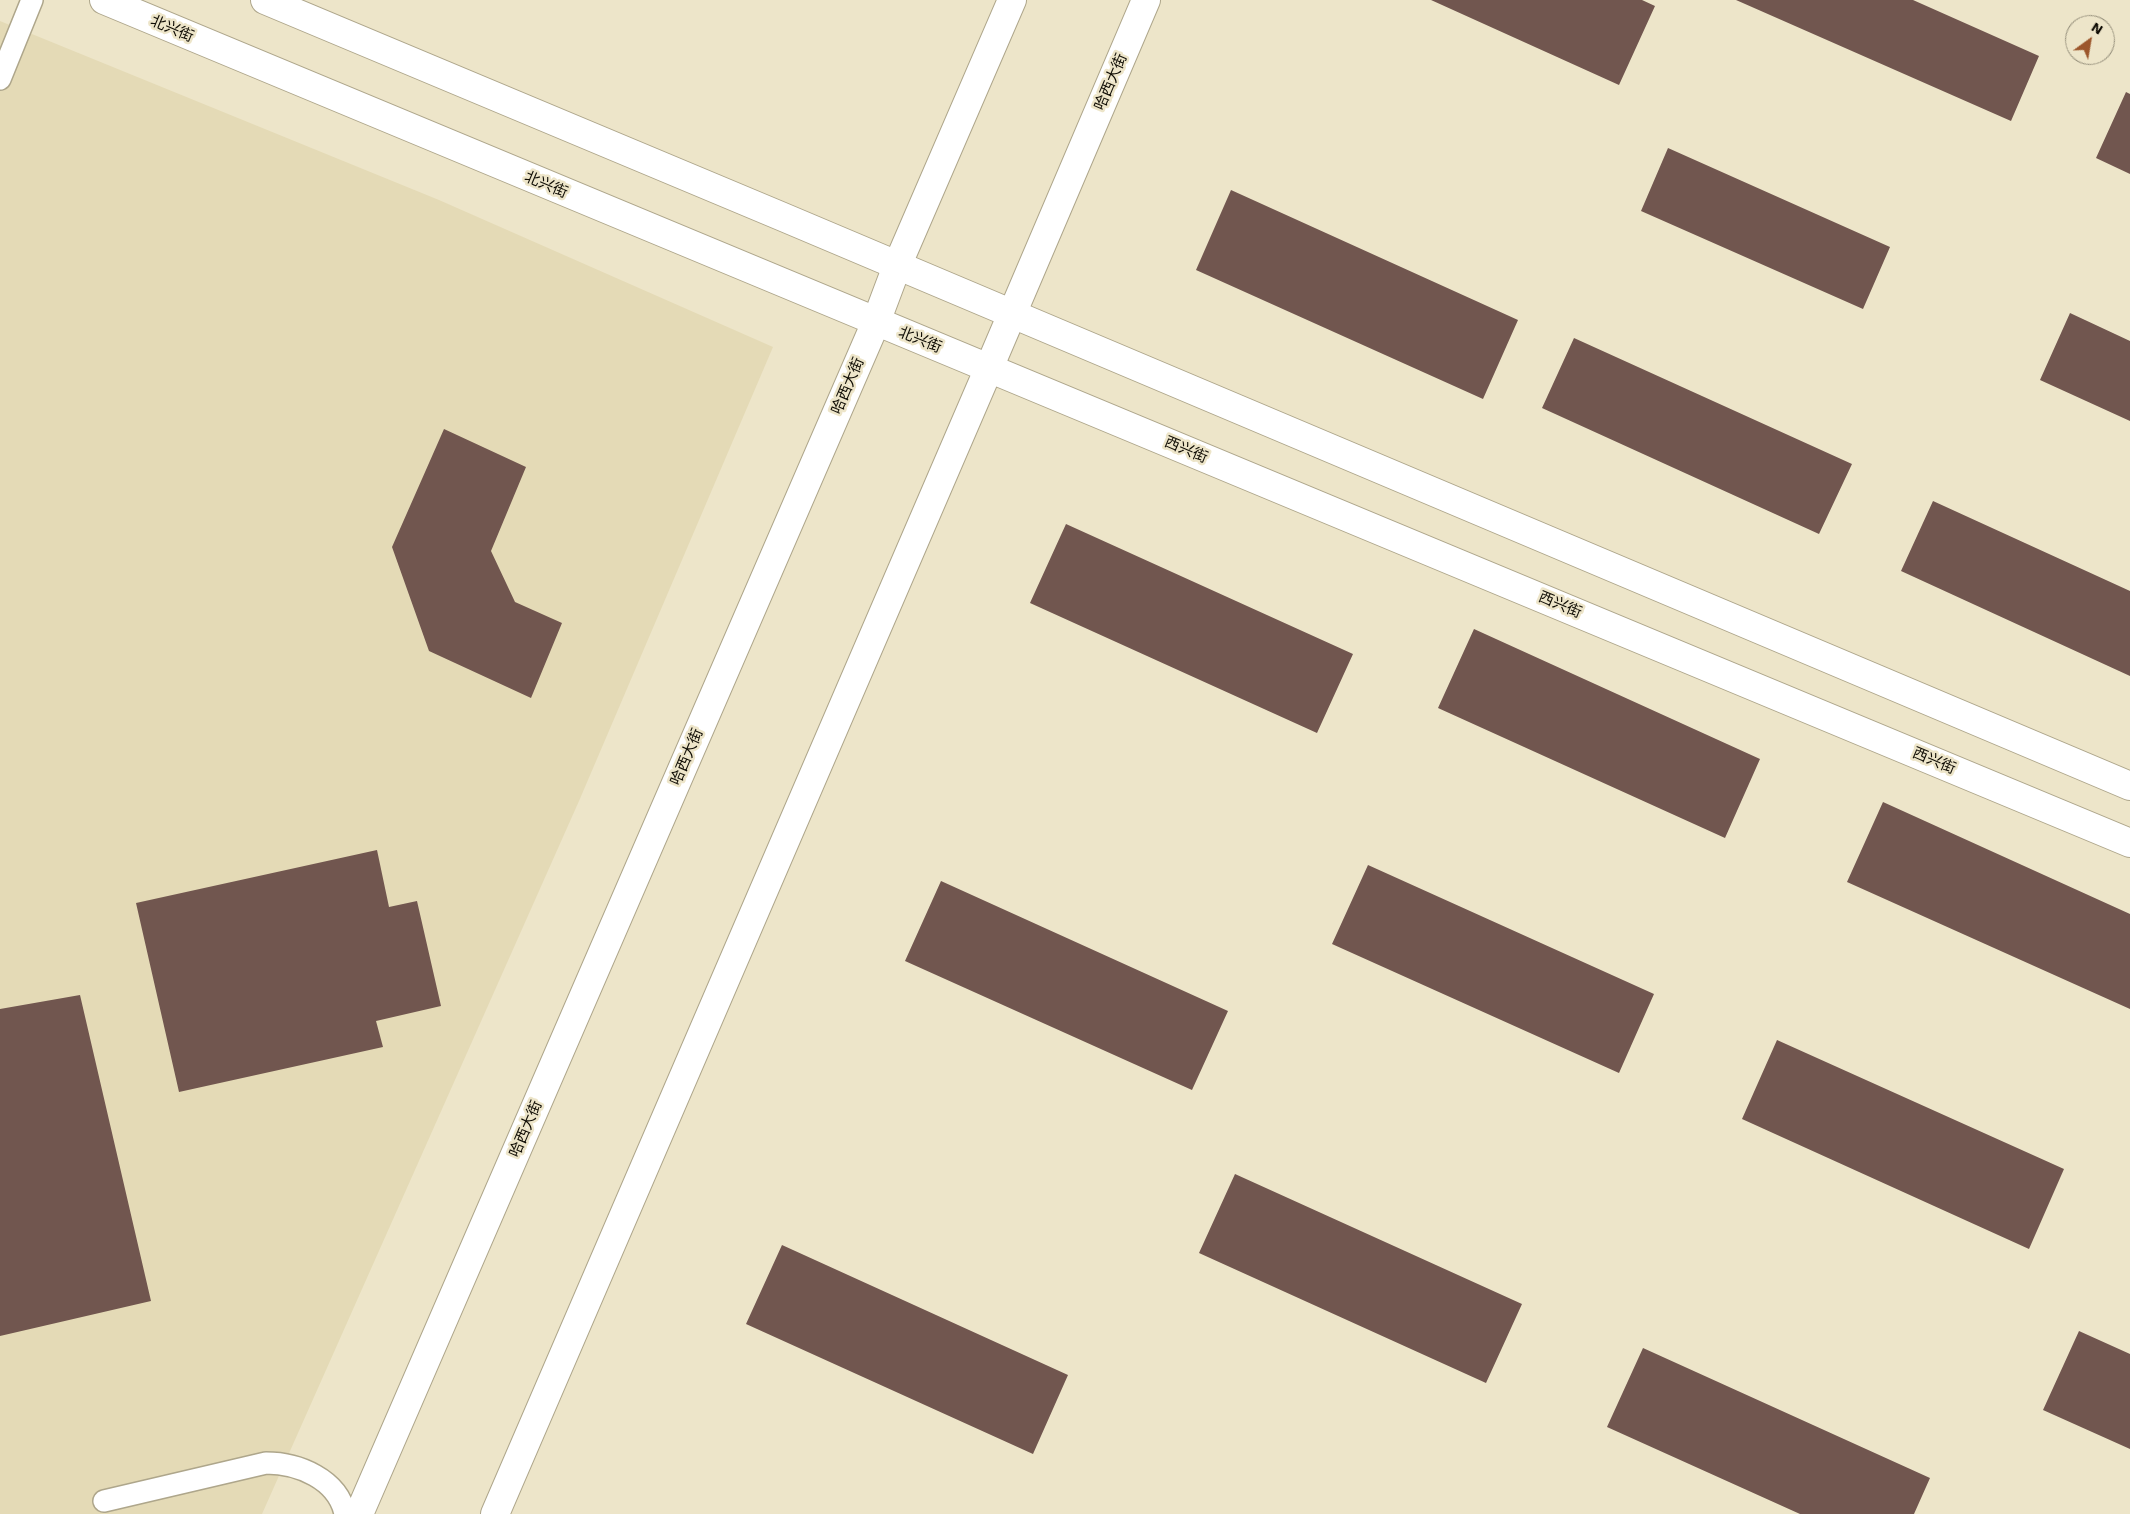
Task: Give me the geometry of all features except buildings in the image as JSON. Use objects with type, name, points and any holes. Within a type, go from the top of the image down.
[{"type":"main road","name":"北兴街","points":[[104,0],[990,368]]},
{"type":"main road","points":[[265,0],[2130,786]]},
{"type":"main road","name":"哈西大街","points":[[359,1514],[876,322],[897,266],[1012,0]]},
{"type":"main road","name":"哈西大街","points":[[495,1514],[990,368],[1146,0]]},
{"type":"main road","name":"西兴街","points":[[990,368],[2130,843]]},
{"type":"lane","points":[[0,79],[32,0]]},
{"type":"lane","points":[[104,1501],[266,1463],[281,1463],[322,1480],[337,1492],[345,1514]]},
{"type":"shaded area","points":[[0,21],[439,200],[773,347],[579,801],[262,1514],[0,1514]]}]
